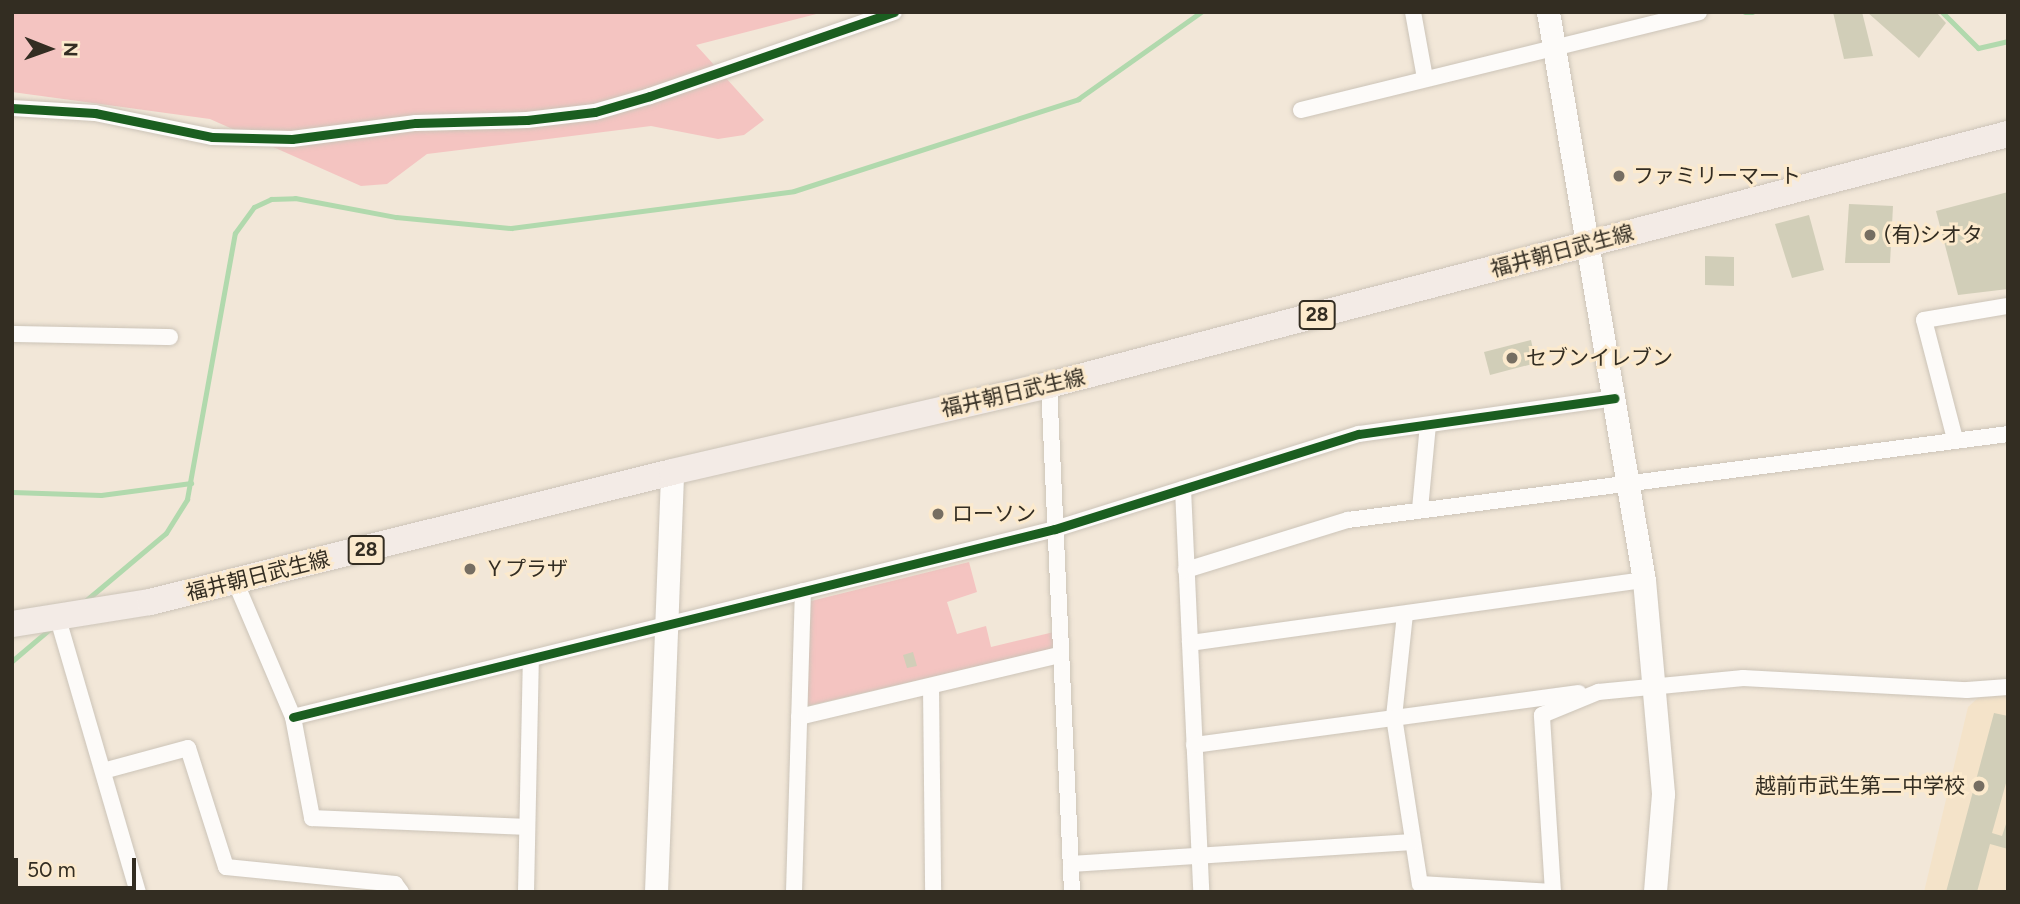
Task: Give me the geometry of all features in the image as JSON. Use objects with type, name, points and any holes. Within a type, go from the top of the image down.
[{"type":"main road","name":"福井朝日武生線","points":[[12,624],[58,619],[235,581],[672,472],[1049,385],[2008,134]]},
{"type":"street","points":[[12,108],[95,113],[212,136],[292,139],[416,123],[527,120],[595,112],[639,100],[894,12]]},
{"type":"street","points":[[1413,12],[1425,78]]},
{"type":"street","points":[[1548,12],[1585,245],[1644,580],[1663,794],[1655,892]]},
{"type":"street","points":[[1301,110],[1425,78],[1554,50],[1699,12]]},
{"type":"street","points":[[1955,439],[1924,320],[2008,306]]},
{"type":"street","points":[[12,334],[170,337]]},
{"type":"street","points":[[1049,385],[1072,892]]},
{"type":"street","points":[[293,717],[1055,529],[1359,434],[1614,398]]},
{"type":"street","points":[[1420,509],[1428,425]]},
{"type":"street","points":[[1186,570],[1348,520],[1628,481],[2008,434]]},
{"type":"street","points":[[656,892],[672,472]]},
{"type":"street","points":[[1183,489],[1201,892]]},
{"type":"street","points":[[1190,643],[1644,580]]},
{"type":"street","points":[[235,581],[293,717],[312,818],[527,827]]},
{"type":"street","points":[[794,892],[803,591]]},
{"type":"street","points":[[1405,614],[1394,718],[1420,884],[1553,892],[1542,715],[1598,692]]},
{"type":"street","points":[[58,619],[138,892]]},
{"type":"street","points":[[799,717],[1060,655]]},
{"type":"street","points":[[526,892],[531,660]]},
{"type":"street","points":[[1194,745],[1654,685],[1780,677],[1967,690],[2008,687]]},
{"type":"street","points":[[931,686],[933,892]]},
{"type":"street","points":[[103,771],[188,748],[226,867],[395,884],[401,892]]},
{"type":"street","points":[[1071,864],[1412,842]]},
{"type":"shaded area","points":[[12,12],[824,12],[696,45],[764,120],[744,135],[718,139],[651,126],[427,154],[387,184],[361,186],[210,119],[12,92]]},
{"type":"shaded area","points":[[969,562],[977,592],[947,602],[957,634],[986,626],[991,647],[1054,632],[1055,648],[807,706],[811,601]]},
{"type":"shaded area","name":"越前市武生第二中学校","points":[[2008,695],[2008,892],[1924,892],[1968,707],[1978,698]]},
{"type":"building","points":[[1833,12],[1862,12],[1873,56],[1844,59]]},
{"type":"building","points":[[1867,12],[1936,12],[1946,23],[1919,58]]},
{"type":"building","points":[[2008,192],[2008,289],[1958,295],[1936,211]]},
{"type":"building","points":[[1849,204],[1893,206],[1890,263],[1845,263]]},
{"type":"building","points":[[1809,215],[1824,270],[1792,278],[1775,224]]},
{"type":"building","points":[[1705,256],[1734,257],[1734,286],[1705,285]]},
{"type":"building","points":[[1531,340],[1536,363],[1490,375],[1484,352]]},
{"type":"building","points":[[913,652],[917,666],[907,668],[903,655]]},
{"type":"building","name":"越前市武生第二中学校","points":[[1994,713],[2008,716],[2008,776],[1992,833],[2002,836],[2008,818],[2008,849],[1990,844],[1977,892],[1946,892]]},
{"type":"waterway","points":[[84,602],[166,533],[187,499],[235,233],[254,207],[271,199],[295,198],[396,217],[511,228],[794,191],[1078,99],[1201,12]]},
{"type":"waterway","points":[[1745,12],[1752,12]]},
{"type":"waterway","points":[[1942,12],[1978,48],[2008,41]]},
{"type":"waterway","points":[[12,492],[101,495],[191,483]]},
{"type":"waterway","points":[[12,661],[52,627]]},
{"type":"cycle path","points":[[12,108],[95,113],[212,137],[292,139],[416,123],[527,120],[595,112],[650,96],[894,12]]},
{"type":"cycle path","points":[[293,717],[1055,529],[1359,434],[1614,398]]},
{"type":"place","name":"ファミリーマート","points":[[1619,176]]},
{"type":"place","name":"(有)シオタ","points":[[1870,235]]},
{"type":"place","name":"セブンイレブン","points":[[1512,358]]},
{"type":"place","name":"ローソン","points":[[938,514]]},
{"type":"place","name":"Ｙプラザ","points":[[470,569]]},
{"type":"place","name":"越前市武生第二中学校","points":[[1979,786]]}]
